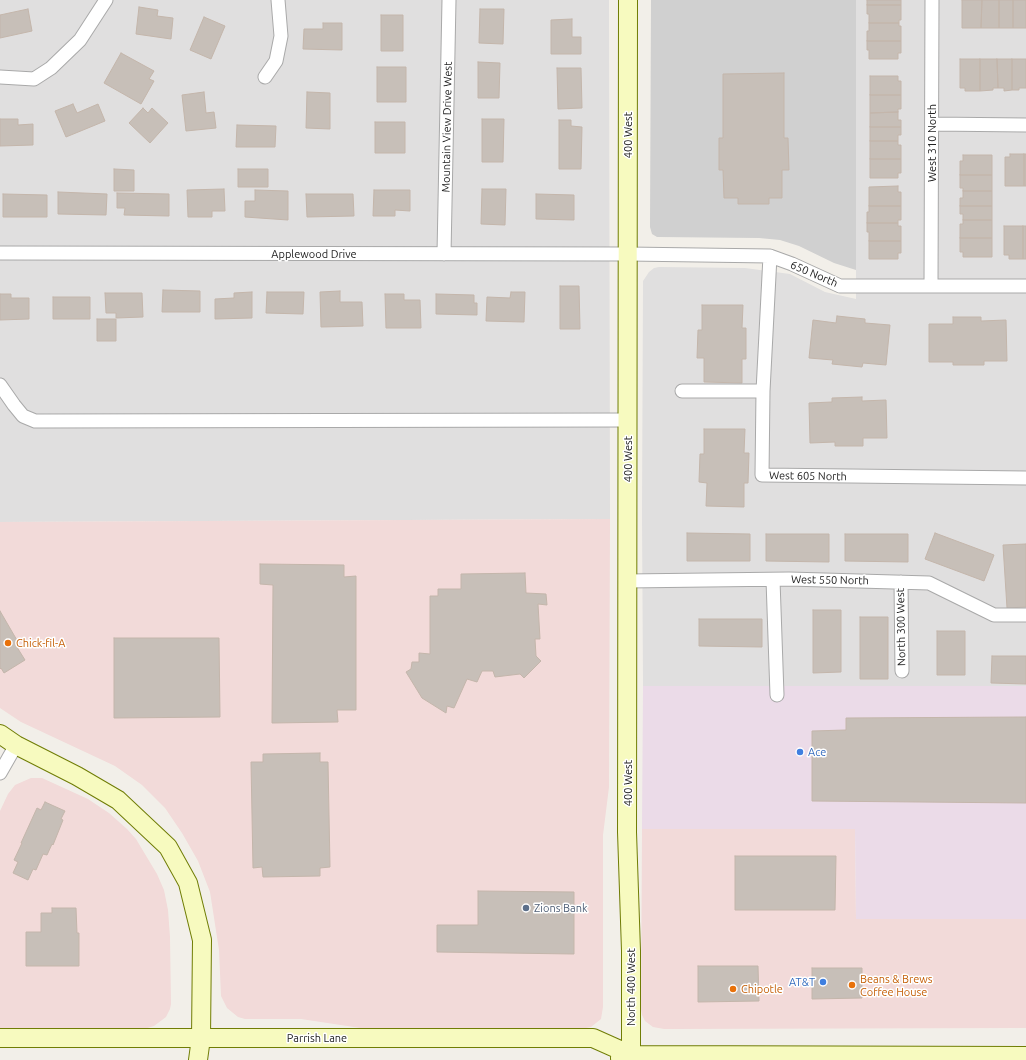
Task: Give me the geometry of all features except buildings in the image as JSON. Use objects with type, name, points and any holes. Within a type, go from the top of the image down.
[{"type":"street","points":[[0,77],[34,79],[51,68],[80,40],[106,0]]},
{"type":"street","points":[[265,77],[276,61],[278,55],[281,36],[278,0]]},
{"type":"street","name":"Mountain View Drive West","points":[[444,254],[449,0]]},
{"type":"street","name":"400 West","points":[[628,0],[627,866],[629,919]]},
{"type":"street","name":"West 310 North","points":[[931,286],[932,0]]},
{"type":"street","points":[[932,124],[1026,125]]},
{"type":"street","name":"Applewood Drive","points":[[0,253],[628,254]]},
{"type":"street","name":"650 North","points":[[628,254],[770,256],[792,264],[840,286],[1026,286]]},
{"type":"street","name":"West 605 North","points":[[770,256],[763,391],[762,475],[1026,478]]},
{"type":"street","points":[[0,385],[23,416],[35,421],[628,420]]},
{"type":"street","points":[[682,391],[763,391]]},
{"type":"street","name":"West 550 North","points":[[627,580],[929,582],[994,615],[1026,615]]},
{"type":"street","points":[[773,580],[777,695]]},
{"type":"street","name":"North 300 West","points":[[901,582],[902,672]]},
{"type":"street","points":[[0,734],[16,745],[77,776],[118,800],[168,847],[188,883],[202,940],[201,1038],[198,1060]]},
{"type":"street","points":[[0,772],[16,745]]},
{"type":"street","name":"North 400 West","points":[[629,919],[631,951],[631,1058]]},
{"type":"street","name":"Parrish Lane","points":[[0,1038],[593,1038],[631,1058]]},
{"type":"street","name":"Parrish Lane","points":[[614,1060],[631,1058],[1026,1056]]},
{"type":"shaded area","points":[[0,0],[609,0],[610,519],[0,522]]},
{"type":"shaded area","points":[[651,0],[856,0],[856,270],[834,263],[799,246],[780,240],[759,238],[657,237],[652,234],[650,227]]},
{"type":"shaded area","points":[[856,0],[1026,0],[1026,686],[643,686],[643,281],[649,272],[654,268],[659,267],[745,268],[790,274],[825,292],[856,299]]},
{"type":"shaded area","points":[[610,519],[609,787],[603,835],[603,1007],[601,1019],[591,1027],[581,1029],[367,1029],[301,1019],[245,1019],[238,1017],[227,1008],[221,996],[219,950],[210,892],[198,861],[182,833],[165,808],[142,785],[115,766],[21,722],[0,708],[0,522]]},
{"type":"shaded area","points":[[643,686],[1026,686],[1026,919],[856,919],[855,829],[642,829]]},
{"type":"shaded area","points":[[31,778],[42,778],[88,799],[109,813],[136,839],[157,874],[164,890],[168,910],[171,1004],[166,1017],[154,1026],[144,1029],[0,1028],[0,811],[8,794],[15,785]]},
{"type":"shaded area","points":[[642,829],[855,829],[856,919],[1026,919],[1026,1028],[664,1029],[653,1027],[645,1021],[641,1009]]},
{"type":"place","name":"Chick-fil-A","points":[[8,643]]},
{"type":"place","name":"Ace","points":[[800,752]]},
{"type":"place","name":"Zions Bank","points":[[526,908]]},
{"type":"place","name":"AT&T","points":[[823,982]]},
{"type":"place","name":"Beans & Brews Coffee House","points":[[852,985]]},
{"type":"place","name":"Chipotle","points":[[733,989]]}]
